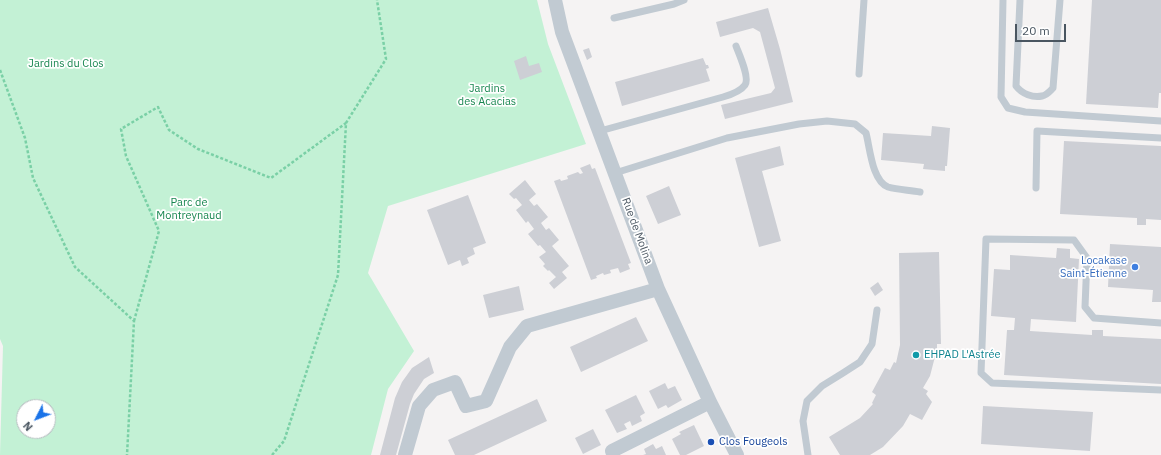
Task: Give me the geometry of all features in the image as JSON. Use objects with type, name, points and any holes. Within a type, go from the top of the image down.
[{"type":"street","name":"Rue de Molina","points":[[555,0],[562,32],[658,289],[710,402],[737,455]]},
{"type":"street","points":[[405,455],[419,406],[433,390],[455,382],[466,406],[486,401],[510,347],[527,326],[658,289]]},
{"type":"street","points":[[612,451],[710,402]]},
{"type":"lane","points":[[614,18],[674,4],[684,0]]},
{"type":"lane","points":[[859,74],[864,0]]},
{"type":"lane","points":[[1003,0],[1001,97],[1008,108],[1025,112],[1161,121]]},
{"type":"lane","points":[[1020,0],[1016,86],[1020,91],[1027,94],[1042,96],[1053,88],[1060,0]]},
{"type":"lane","points":[[600,131],[736,93],[745,85],[747,78],[736,46]]},
{"type":"lane","points":[[615,173],[727,138],[799,124],[827,121],[855,124],[866,133],[873,168],[879,178],[887,186],[920,192]]},
{"type":"lane","points":[[1036,188],[1037,131],[1161,138]]},
{"type":"lane","points":[[1161,322],[1094,318],[1085,307],[1087,258],[1074,240],[986,239],[981,373],[992,383],[1161,390]]},
{"type":"lane","points":[[808,455],[803,421],[807,401],[822,386],[860,362],[872,344],[877,310]]},
{"type":"path","points":[[127,455],[134,321],[159,231],[126,156],[121,129],[158,107],[169,130],[198,148],[271,178],[346,123],[386,59],[377,0]]},
{"type":"path","points":[[0,70],[25,138],[33,178],[75,267],[134,321]]},
{"type":"path","points":[[272,455],[284,441],[338,275],[346,123]]},
{"type":"green space","name":"Parc de Montreynaud","points":[[0,0],[537,0],[548,44],[586,144],[388,206],[368,273],[414,351],[388,389],[371,455],[0,455],[3,346],[0,339]]},
{"type":"building","points":[[1092,0],[1161,0],[1161,93],[1159,93],[1158,108],[1086,104]]},
{"type":"building","points":[[768,8],[793,102],[725,119],[721,105],[771,93],[775,88],[760,32],[753,28],[720,37],[716,22]]},
{"type":"building","points":[[589,48],[592,57],[587,60],[583,50]]},
{"type":"building","points":[[526,56],[529,66],[539,63],[542,72],[520,80],[514,61]]},
{"type":"building","points":[[703,58],[709,68],[706,69],[710,81],[622,106],[615,82]]},
{"type":"building","points":[[932,126],[950,128],[947,166],[945,166],[945,171],[923,169],[924,164],[881,160],[883,133],[931,136]]},
{"type":"building","points":[[1064,141],[1161,146],[1161,220],[1146,219],[1146,225],[1137,225],[1137,218],[1060,214]]},
{"type":"building","points":[[780,146],[784,165],[762,171],[781,241],[759,247],[735,158]]},
{"type":"building","points":[[590,164],[592,169],[595,168],[631,263],[628,264],[630,269],[620,273],[618,268],[610,270],[611,273],[604,275],[603,273],[596,276],[597,278],[591,280],[554,181],[568,179],[567,176],[578,172],[580,174],[583,173],[580,168]]},
{"type":"building","points":[[525,180],[536,194],[529,200],[534,206],[537,204],[548,217],[541,223],[546,230],[549,228],[559,240],[552,246],[569,266],[562,272],[567,278],[554,289],[549,283],[556,277],[543,266],[545,264],[539,257],[546,252],[540,245],[538,246],[528,234],[534,229],[528,221],[526,223],[516,210],[522,205],[516,198],[514,199],[509,194]]},
{"type":"building","points":[[669,186],[681,215],[658,224],[646,196]]},
{"type":"building","points":[[468,195],[486,243],[473,248],[475,254],[467,258],[469,263],[462,266],[460,260],[448,265],[427,210]]},
{"type":"building","name":"Locakase Saint-Étienne","points":[[1110,244],[1161,247],[1161,302],[1152,302],[1153,290],[1108,287]]},
{"type":"building","points":[[1057,248],[1070,249],[1070,258],[1079,259],[1076,322],[1031,319],[1030,331],[1092,335],[1092,330],[1103,330],[1103,336],[1161,339],[1161,384],[1004,375],[1007,330],[1014,330],[1015,318],[991,316],[994,269],[1010,270],[1010,255],[1056,258]]},
{"type":"building","name":"EHPAD L'Astrée","points":[[939,252],[941,344],[937,344],[930,376],[923,388],[928,391],[926,394],[932,402],[922,420],[910,414],[903,426],[883,447],[870,455],[840,455],[829,437],[860,418],[873,404],[872,403],[876,395],[872,392],[885,368],[890,370],[894,362],[896,363],[900,345],[899,253]]},
{"type":"building","points":[[878,282],[883,290],[875,296],[870,288]]},
{"type":"building","points":[[519,286],[524,310],[489,318],[483,295]]},
{"type":"building","points":[[636,317],[648,341],[581,372],[570,347]]},
{"type":"building","points":[[429,357],[434,373],[424,379],[414,394],[396,455],[380,455],[395,398],[402,382],[412,368]]},
{"type":"building","points":[[665,383],[668,389],[675,386],[682,400],[668,408],[666,405],[658,409],[649,391]]},
{"type":"building","points":[[636,395],[645,413],[640,416],[642,421],[632,426],[630,421],[624,424],[627,429],[617,433],[605,410]]},
{"type":"building","points":[[537,399],[547,421],[474,455],[455,455],[448,440]]},
{"type":"building","points":[[983,406],[1093,412],[1090,451],[981,444]]},
{"type":"building","points":[[694,425],[704,446],[686,455],[680,455],[672,439],[681,434],[679,432]]},
{"type":"building","points":[[593,429],[601,445],[583,454],[575,438]]},
{"type":"building","points":[[653,444],[656,449],[662,446],[666,455],[643,455],[646,454],[644,449]]},
{"type":"place","name":"Locakase Saint-Étienne","points":[[1135,267]]},
{"type":"place","name":"EHPAD L'Astrée","points":[[916,355]]},
{"type":"place","name":"Clos Fougeols","points":[[711,442]]},
{"type":"park label","name":"Jardins du Clos","points":[[66,64]]},
{"type":"park label","name":"Jardins des Acacias","points":[[487,95]]}]
